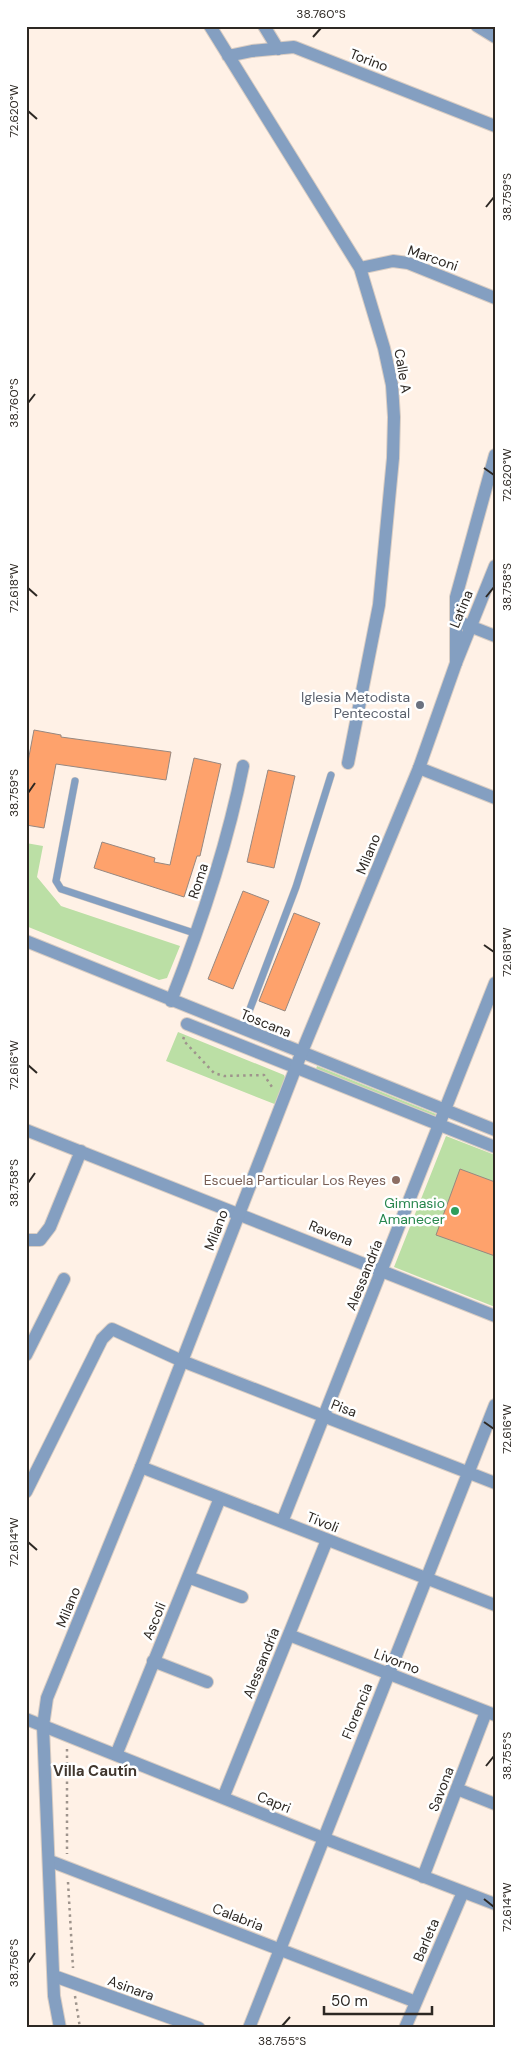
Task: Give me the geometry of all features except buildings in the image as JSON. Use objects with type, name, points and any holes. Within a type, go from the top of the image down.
[{"type":"street","name":"Calle A","points":[[210,26],[360,268],[384,348],[392,385],[394,417],[393,458],[379,604],[348,763]]},
{"type":"street","points":[[264,26],[278,49]]},
{"type":"street","points":[[477,26],[495,37]]},
{"type":"street","name":"Torino","points":[[228,56],[252,51],[294,47],[495,126]]},
{"type":"street","name":"Marconi","points":[[360,268],[393,261],[408,263],[495,298]]},
{"type":"street","name":"Milano","points":[[60,2028],[54,1996],[44,1726],[47,1698],[141,1467],[301,1054],[419,768],[456,663],[456,597],[495,455]]},
{"type":"street","name":"Latina","points":[[456,663],[495,566]]},
{"type":"street","points":[[456,620],[495,636]]},
{"type":"street","name":"Roma","points":[[171,1001],[197,934],[226,842],[243,766]]},
{"type":"street","points":[[419,768],[495,798]]},
{"type":"street","name":"Toscana","points":[[26,941],[301,1054],[495,1130]]},
{"type":"street","name":"Alessandría","points":[[282,1522],[495,983]]},
{"type":"street","points":[[186,1029],[296,1068],[495,1147]]},
{"type":"street","name":"Ravena","points":[[26,1130],[495,1316]]},
{"type":"street","points":[[26,1240],[40,1240],[50,1227],[81,1151]]},
{"type":"street","points":[[26,1355],[64,1279]]},
{"type":"street","name":"Pisa","points":[[26,1492],[102,1339],[112,1330],[182,1361],[495,1483]]},
{"type":"street","name":"Florencia","points":[[249,2028],[495,1406]]},
{"type":"street","name":"Tivoli","points":[[141,1467],[495,1605]]},
{"type":"street","name":"Ascoli","points":[[116,1755],[220,1498]]},
{"type":"street","name":"Alessandría","points":[[223,1798],[327,1540]]},
{"type":"street","points":[[188,1577],[242,1598]]},
{"type":"street","name":"Livorno","points":[[289,1635],[490,1713]]},
{"type":"street","points":[[153,1662],[207,1682]]},
{"type":"street","name":"Savona","points":[[423,1877],[457,1789],[490,1713]]},
{"type":"street","name":"Capri","points":[[26,1719],[323,1838],[495,1904]]},
{"type":"street","points":[[457,1789],[495,1804]]},
{"type":"street","name":"Calabria","points":[[50,1861],[416,2002]]},
{"type":"street","name":"Barleta","points":[[405,2028],[463,1892]]},
{"type":"street","name":"Asinara","points":[[54,1976],[199,2028]]},
{"type":"lane","points":[[242,1030],[296,887],[330,775]]},
{"type":"lane","points":[[75,781],[56,880],[61,889],[197,934]]},
{"type":"path","points":[[186,1029],[183,1040],[214,1073],[224,1076],[264,1075],[272,1087],[286,1093]]},
{"type":"green space","points":[[26,843],[43,846],[37,877],[61,906],[180,946],[167,978],[159,980],[26,926]]},
{"type":"green space","points":[[178,1032],[284,1075],[286,1080],[277,1105],[166,1061]]},
{"type":"green space","points":[[317,1066],[436,1114],[435,1116],[316,1069]]},
{"type":"green space","name":"Gimnasio Amanecer","points":[[446,1136],[495,1155],[495,1307],[394,1267]]},
{"type":"place","name":"Iglesia Metodista Pentecostal","points":[[420,705]]},
{"type":"place","name":"Escuela Particular Los Reyes","points":[[396,1180]]},
{"type":"place","name":"Gimnasio Amanecer","points":[[455,1211]]},
{"type":"district","name":"Villa Cautín","points":[[95,1771]]}]
